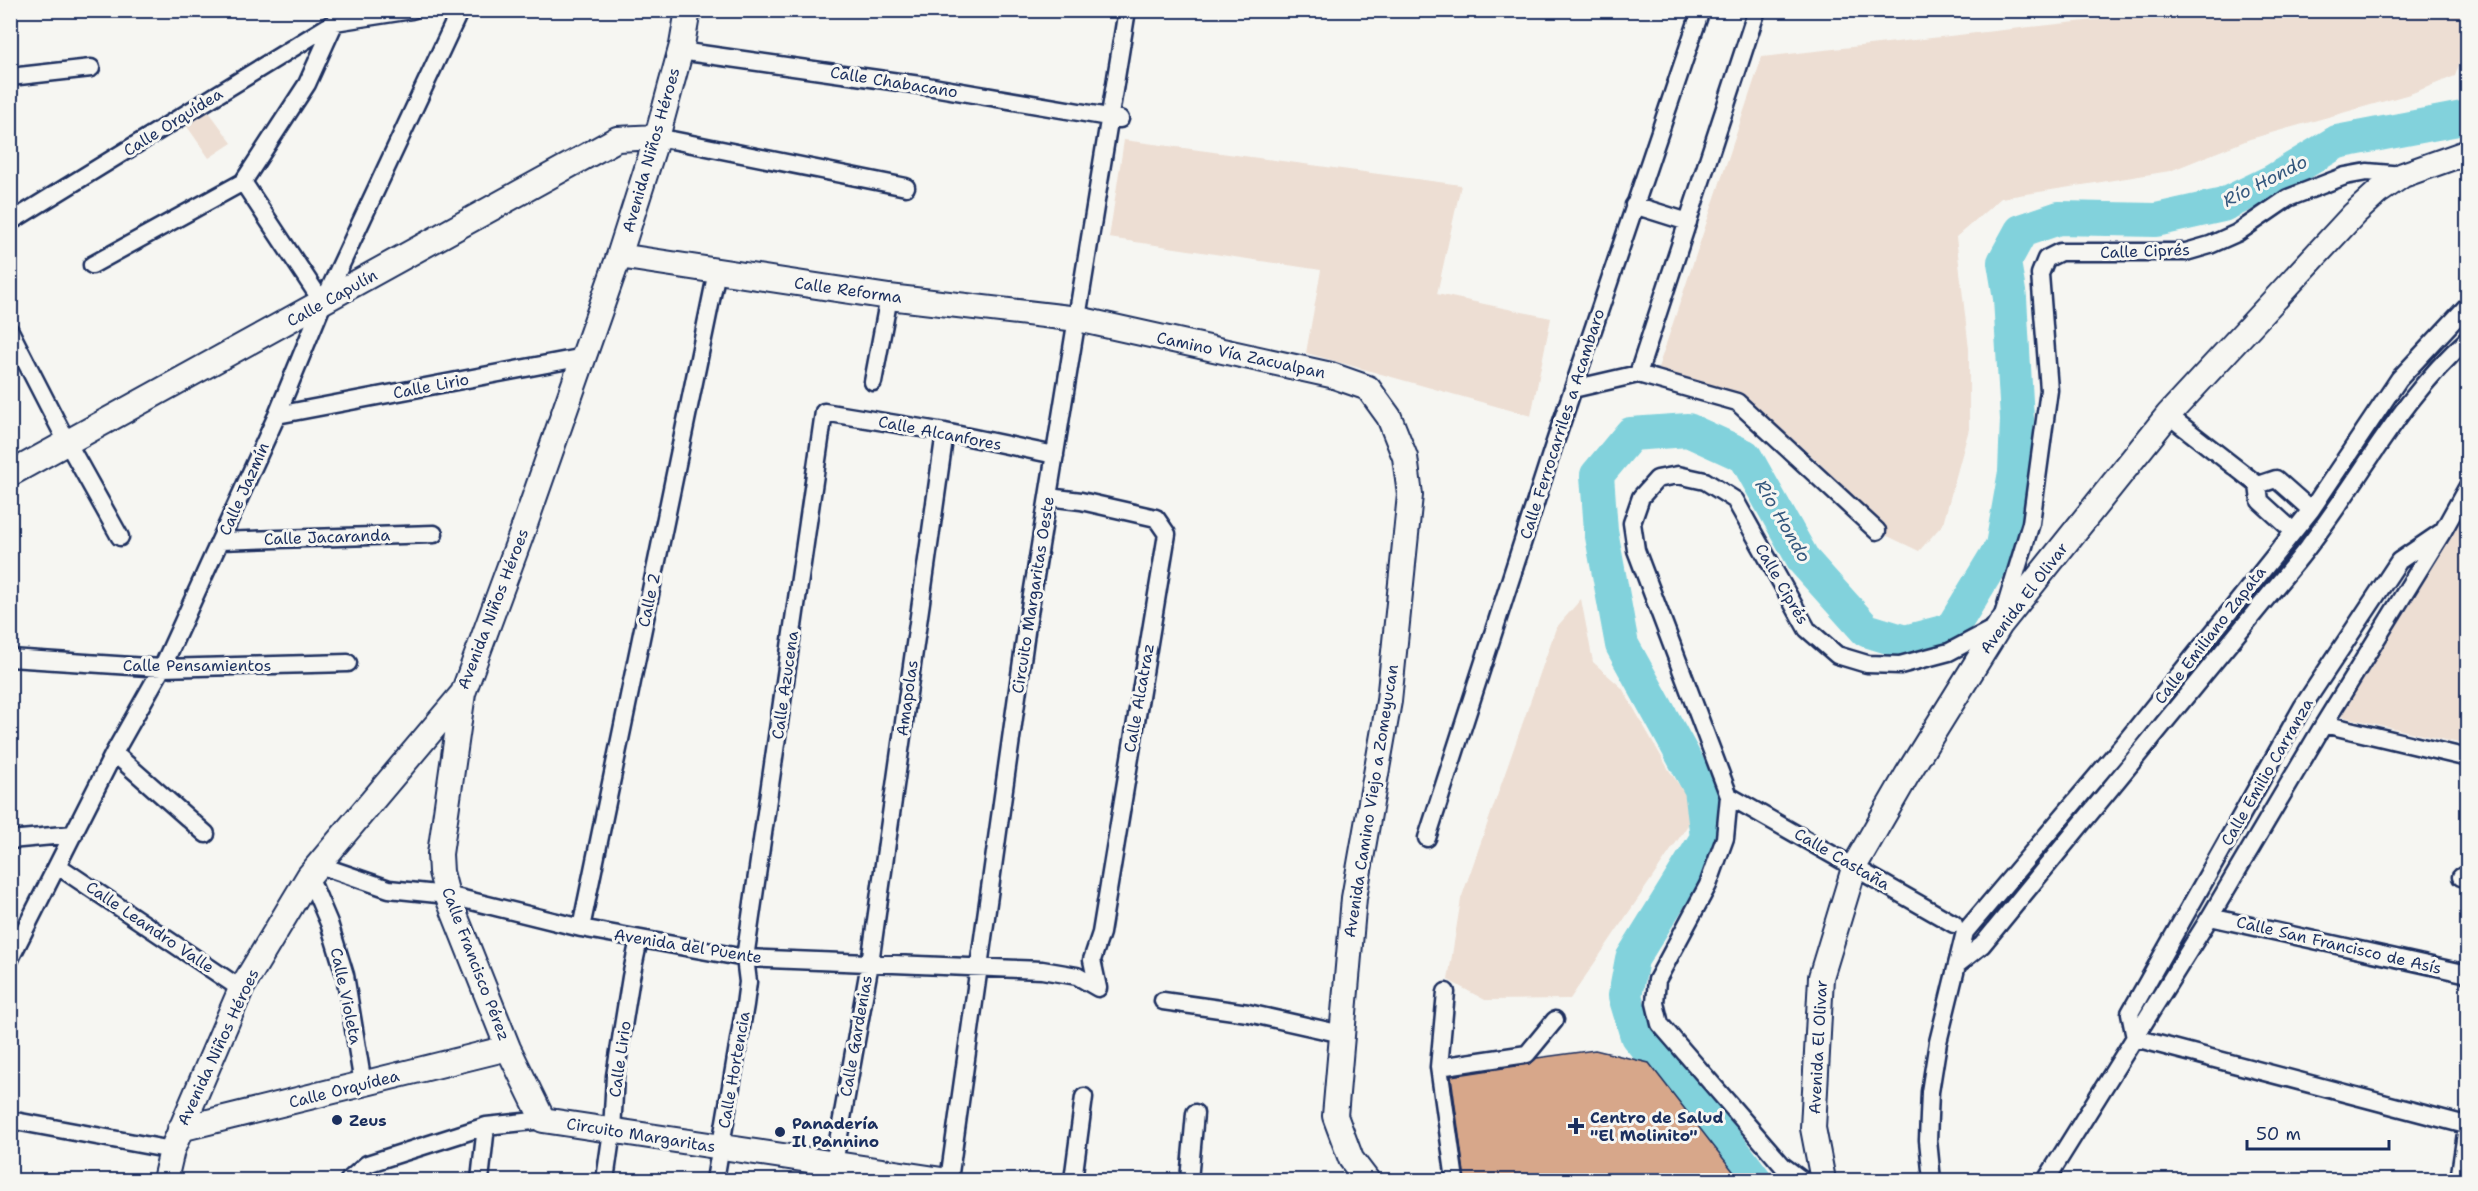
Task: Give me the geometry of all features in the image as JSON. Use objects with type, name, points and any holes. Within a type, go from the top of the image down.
[{"type":"street","points":[[92,265],[243,182],[307,84],[335,22],[412,10]]},
{"type":"street","name":"Calle Jazmín","points":[[10,959],[114,753],[162,668],[277,415],[323,303],[459,10]]},
{"type":"street","name":"Avenida Niños Héroes","points":[[165,1180],[176,1139],[241,988],[314,871],[463,693],[619,256],[657,137],[680,51],[688,10]]},
{"type":"street","name":"Circuito Margaritas Oeste","points":[[949,1180],[1026,632],[1114,118],[1127,10]]},
{"type":"street","name":"Calle Ferrocarriles a Acambaro","points":[[1427,838],[1573,389],[1701,10]]},
{"type":"street","points":[[1638,374],[1757,10]]},
{"type":"street","name":"Calle Orquídea","points":[[10,222],[335,22]]},
{"type":"street","name":"Calle Chabacano","points":[[680,51],[927,86],[1114,118]]},
{"type":"street","points":[[10,77],[91,68]]},
{"type":"street","points":[[657,137],[906,187]]},
{"type":"street","name":"Calle Capulín","points":[[10,474],[617,139],[657,137]]},
{"type":"street","name":"Avenida El Olivar","points":[[1823,1180],[1813,1128],[1821,977],[1855,866],[1907,775],[2000,625],[2168,415],[2355,214],[2378,192],[2403,175],[2468,152]]},
{"type":"street","name":"Calle Ciprés","points":[[1802,1180],[1783,1166],[1660,1024],[1655,1003],[1657,980],[1708,885],[1725,838],[1729,796],[1636,550],[1632,523],[1641,497],[1657,479],[1678,475],[1705,481],[1735,500],[1807,629],[1837,656],[1867,664],[1900,665],[1949,652],[2000,625],[2031,523],[2049,390],[2040,274],[2046,259],[2060,252],[2186,252],[2210,246],[2237,232],[2288,198],[2336,179],[2367,172],[2403,175]]},
{"type":"street","points":[[243,182],[323,303]]},
{"type":"street","points":[[1634,205],[1688,222]]},
{"type":"street","name":"Calle Reforma","points":[[619,256],[889,297],[1078,319]]},
{"type":"street","name":"Calle 2","points":[[581,928],[717,271]]},
{"type":"street","points":[[873,382],[889,297]]},
{"type":"street","name":"Calle Emiliano Zapata","points":[[1932,1180],[1928,1140],[1930,1092],[1938,1042],[1965,932],[2122,746],[2311,510],[2399,379],[2468,305]]},
{"type":"street","name":"Camino Vía Zacualpan","points":[[1078,319],[1331,375],[1368,388],[1389,417]]},
{"type":"street","points":[[10,331],[67,442],[120,537]]},
{"type":"street","name":"Calle Emiliano Zapata","points":[[1958,964],[1982,945],[2324,529],[2418,389],[2468,339]]},
{"type":"street","name":"Calle Lirio","points":[[277,415],[584,357]]},
{"type":"street","points":[[1573,389],[1638,374],[1737,402],[1877,531]]},
{"type":"street","points":[[2399,379],[2418,389]]},
{"type":"street","name":"Calle Alcanfores","points":[[824,412],[945,432],[1055,455]]},
{"type":"street","name":"Calle Azucena","points":[[745,958],[824,412]]},
{"type":"street","points":[[2168,415],[2258,485],[2260,501],[2293,531]]},
{"type":"street","name":"Avenida Camino Viejo a Zomeyucan","points":[[1366,1180],[1352,1159],[1335,1116],[1354,898],[1389,701],[1410,495],[1405,457],[1389,417]]},
{"type":"street","name":"Amapolas","points":[[870,963],[945,432]]},
{"type":"street","points":[[2258,485],[2277,479],[2311,510]]},
{"type":"street","points":[[2046,1180],[2210,917],[2468,486]]},
{"type":"street","name":"Calle Alcatraz","points":[[1048,497],[1081,501],[1156,518],[1167,534],[1101,933],[1092,960],[1098,988]]},
{"type":"street","name":"Calle Emilio Carranza","points":[[2135,1038],[2130,1013],[2303,706],[2399,561],[2443,531]]},
{"type":"street","name":"Calle Jacaranda","points":[[220,541],[434,534]]},
{"type":"street","name":"Calle Pensamientos","points":[[10,658],[162,668],[348,663]]},
{"type":"street","name":"Calle Francisco Pérez","points":[[463,693],[440,854],[441,872],[447,895],[508,1048],[543,1120]]},
{"type":"street","points":[[2324,724],[2468,758]]},
{"type":"street","points":[[114,753],[206,834]]},
{"type":"street","name":"Calle Castaña","points":[[1729,796],[1954,924]]},
{"type":"street","points":[[10,840],[74,834]]},
{"type":"street","name":"Calle Leandro Valle","points":[[58,866],[241,988]]},
{"type":"street","name":"Avenida del Puente","points":[[314,871],[389,889],[447,895],[581,928],[745,958],[1042,970],[1077,976],[1098,988]]},
{"type":"street","name":"Calle Violeta","points":[[314,871],[345,975],[363,1084]]},
{"type":"street","name":"Calle San Francisco de Asís","points":[[2210,917],[2468,974]]},
{"type":"street","name":"Calle Lirio","points":[[605,1180],[612,1131],[615,1076],[639,939]]},
{"type":"street","name":"Calle Hortencia","points":[[715,1180],[745,1005],[748,982],[745,958]]},
{"type":"street","name":"Calle Gardenias","points":[[832,1172],[870,963]]},
{"type":"street","points":[[1446,992],[1439,1067],[1455,1180]]},
{"type":"street","points":[[1163,1002],[1248,1012],[1342,1034]]},
{"type":"street","points":[[1439,1067],[1527,1054],[1555,1020]]},
{"type":"street","points":[[2135,1038],[2467,1123],[2459,1180]]},
{"type":"street","name":"Calle Orquídea","points":[[176,1139],[363,1084],[508,1048]]},
{"type":"street","points":[[1073,1180],[1084,1097]]},
{"type":"street","points":[[1189,1180],[1195,1113]]},
{"type":"street","name":"Circuito Margaritas","points":[[349,1180],[486,1126],[543,1120],[720,1147],[832,1172],[942,1180]]},
{"type":"street","points":[[11,1123],[176,1139]]},
{"type":"street","points":[[480,1180],[486,1126]]},
{"type":"shaded area","points":[[2174,11],[2467,11],[2467,43],[2455,76],[2410,94],[2250,139],[2170,171],[2001,198],[1956,237],[1969,349],[1969,429],[1943,524],[1919,551],[1877,531],[1825,468],[1747,398],[1657,371],[1762,57]]},
{"type":"shaded area","points":[[207,109],[232,143],[209,158],[184,122]]},
{"type":"shaded area","points":[[1124,140],[1461,185],[1437,294],[1551,318],[1531,416],[1306,353],[1321,270],[1109,238]]},
{"type":"shaded area","points":[[2467,508],[2467,745],[2340,716]]},
{"type":"shaded area","points":[[1581,599],[1593,662],[1622,688],[1686,795],[1690,822],[1570,999],[1485,1000],[1448,980],[1461,899],[1556,628]]},
{"type":"building","name":"Centro de Salud \"El Molinito\"","points":[[1595,1050],[1649,1063],[1740,1180],[1465,1180],[1451,1076],[1529,1064],[1537,1058]]},
{"type":"waterway","name":"Río Hondo","points":[[1755,1180],[1637,1036],[1625,996],[1632,959],[1707,838],[1701,789],[1622,645],[1601,531],[1597,475],[1631,434],[1688,430],[1745,456],[1804,561],[1866,630],[1905,642],[1951,630],[2002,546],[2015,472],[2017,419],[2010,298],[2004,262],[2021,231],[2059,218],[2156,220],[2223,205],[2273,181],[2337,142],[2468,117]]},
{"type":"place","name":"Zeus","points":[[337,1120]]},
{"type":"place","name":"Centro de Salud \"El Molinito\"","points":[[1576,1126]]},
{"type":"place","name":"Panadería Il Pannino","points":[[780,1132]]}]
